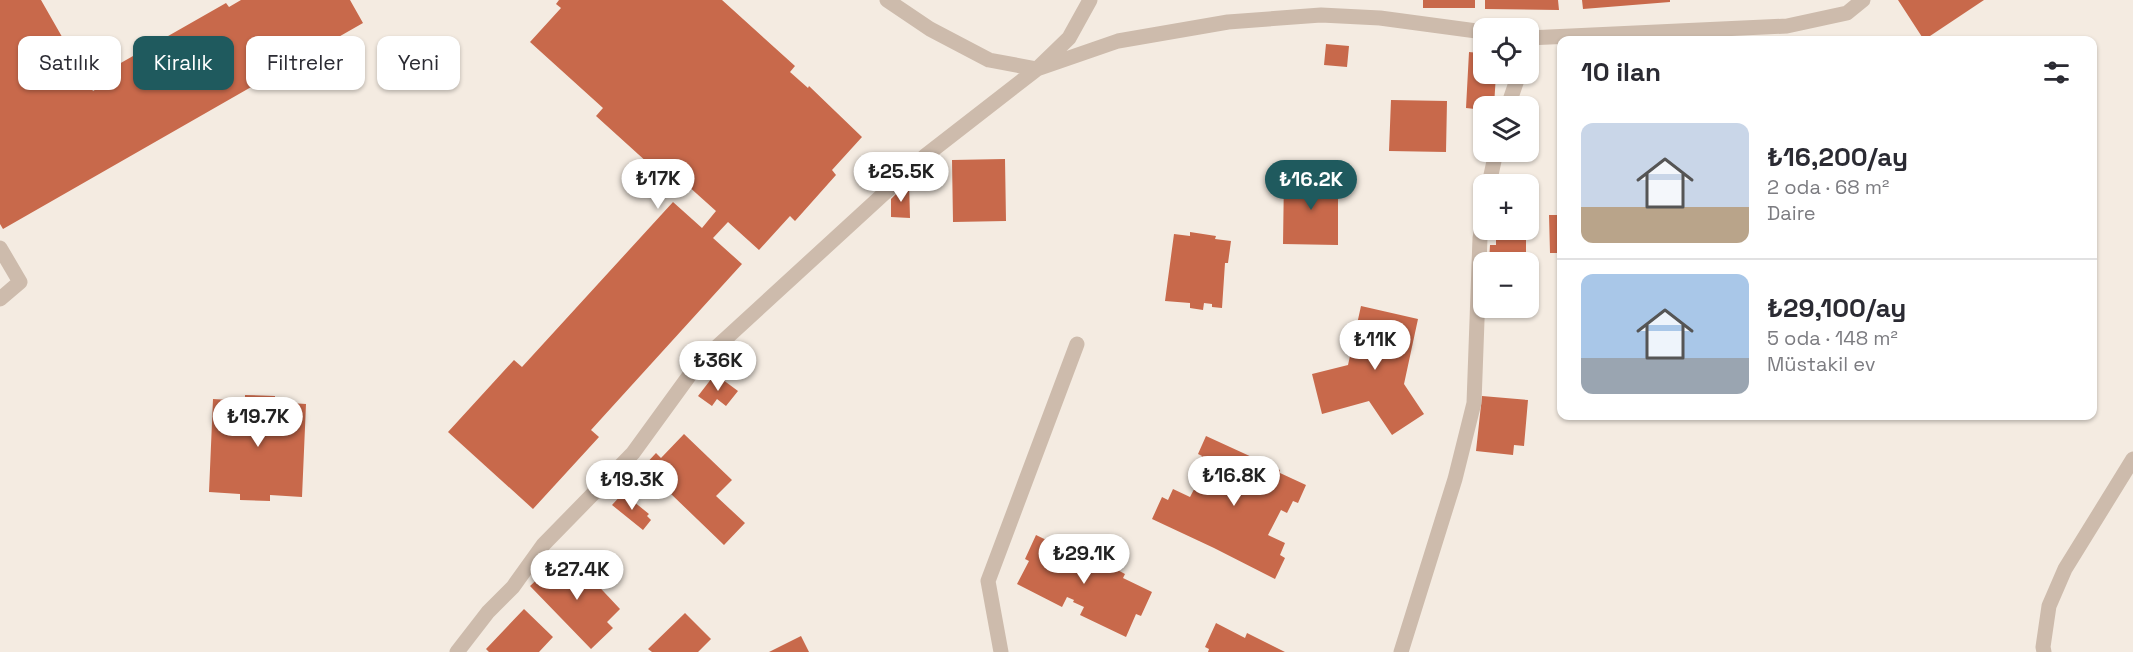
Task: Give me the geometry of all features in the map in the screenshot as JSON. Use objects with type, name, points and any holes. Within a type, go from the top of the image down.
[{"type":"street","points":[[887,0],[930,29],[989,60],[1037,69],[1118,40],[1228,22],[1321,15],[1380,18],[1473,31]]},
{"type":"street","points":[[457,652],[488,612],[513,587],[543,545],[633,453],[697,365],[925,156],[1037,69],[1069,39],[1090,0]]},
{"type":"street","points":[[1615,36],[1787,26],[1847,13],[1863,0]]},
{"type":"street","points":[[1539,40],[1557,39]]},
{"type":"street","points":[[1401,652],[1455,479],[1474,403],[1480,240]]},
{"type":"street","points":[[0,248],[20,282],[0,299]]},
{"type":"street","points":[[1001,652],[988,581],[1077,344]]},
{"type":"street","points":[[2044,652],[2049,606],[2065,569],[2133,459]]},
{"type":"building","points":[[0,0],[41,0],[62,36],[18,36],[18,90],[93,91],[121,90],[121,63],[133,56],[133,90],[234,90],[234,36],[168,36],[226,3],[229,7],[241,0],[350,0],[363,23],[340,36],[246,36],[246,90],[3,229],[0,224]]},
{"type":"building","points":[[559,0],[722,0],[795,66],[790,72],[808,88],[809,86],[862,137],[832,170],[836,175],[795,221],[790,216],[759,250],[728,222],[713,238],[742,264],[591,430],[599,437],[533,509],[448,432],[514,360],[522,367],[673,202],[702,228],[716,211],[687,185],[680,192],[596,116],[603,108],[530,42],[561,8],[556,4]]},
{"type":"building","points":[[1423,0],[1475,0],[1475,8],[1423,8]]},
{"type":"building","points":[[1485,0],[1558,0],[1559,10],[1485,9]]},
{"type":"building","points":[[1582,0],[1670,0],[1670,2],[1583,9]]},
{"type":"building","points":[[1898,0],[1984,0],[1930,36],[1921,36]]},
{"type":"building","points":[[1326,44],[1349,46],[1347,67],[1324,65]]},
{"type":"building","points":[[1469,52],[1473,52],[1473,84],[1495,84],[1495,96],[1473,96],[1473,109],[1466,108]]},
{"type":"building","points":[[1391,100],[1447,101],[1446,152],[1389,151]]},
{"type":"building","points":[[1005,159],[1006,221],[953,222],[952,160]]},
{"type":"building","points":[[1284,176],[1338,177],[1338,245],[1283,244]]},
{"type":"building","points":[[909,181],[910,218],[891,217],[891,199]]},
{"type":"building","points":[[1549,215],[1557,215],[1557,253],[1550,253]]},
{"type":"building","points":[[1190,232],[1231,241],[1228,263],[1225,263],[1222,308],[1204,303],[1203,310],[1190,308],[1190,303],[1165,301],[1174,234],[1190,236]]},
{"type":"building","points":[[1496,240],[1526,240],[1526,252],[1490,252],[1490,245],[1496,245]]},
{"type":"building","points":[[1361,306],[1418,319],[1404,384],[1424,414],[1392,435],[1369,401],[1322,414],[1312,374],[1348,365]]},
{"type":"building","points":[[715,374],[738,391],[726,406],[717,399],[712,406],[698,396]]},
{"type":"building","points":[[245,395],[275,396],[275,402],[306,404],[302,497],[270,495],[270,501],[240,500],[240,494],[209,492],[213,399],[245,401]]},
{"type":"building","points":[[1482,396],[1528,400],[1524,446],[1514,445],[1513,455],[1476,451]]},
{"type":"building","points":[[684,434],[732,480],[716,496],[745,523],[724,545],[643,467],[656,453],[661,458]]},
{"type":"building","points":[[1206,436],[1280,470],[1280,473],[1306,485],[1298,503],[1293,501],[1287,513],[1281,510],[1268,535],[1285,543],[1280,555],[1285,558],[1275,579],[1152,519],[1162,497],[1168,500],[1173,489],[1190,497],[1203,472],[1196,468],[1202,456],[1198,454]]},
{"type":"building","points":[[623,493],[649,514],[647,516],[651,520],[643,530],[612,505]]},
{"type":"building","points":[[1036,535],[1065,549],[1067,545],[1099,560],[1125,574],[1123,578],[1152,592],[1141,616],[1136,614],[1126,637],[1080,615],[1084,607],[1073,602],[1074,600],[1067,597],[1062,607],[1017,584],[1029,561],[1025,559]]},
{"type":"building","points":[[573,559],[620,609],[607,622],[613,628],[591,649],[530,586],[545,572],[542,569],[551,561],[561,571]]},
{"type":"building","points":[[524,609],[553,637],[539,652],[489,652],[486,649]]},
{"type":"building","points":[[685,613],[711,639],[698,652],[652,652],[648,649]]},
{"type":"building","points":[[1216,623],[1245,638],[1247,633],[1285,652],[1208,652],[1209,649],[1205,647]]},
{"type":"building","points":[[801,636],[809,652],[769,652]]}]
